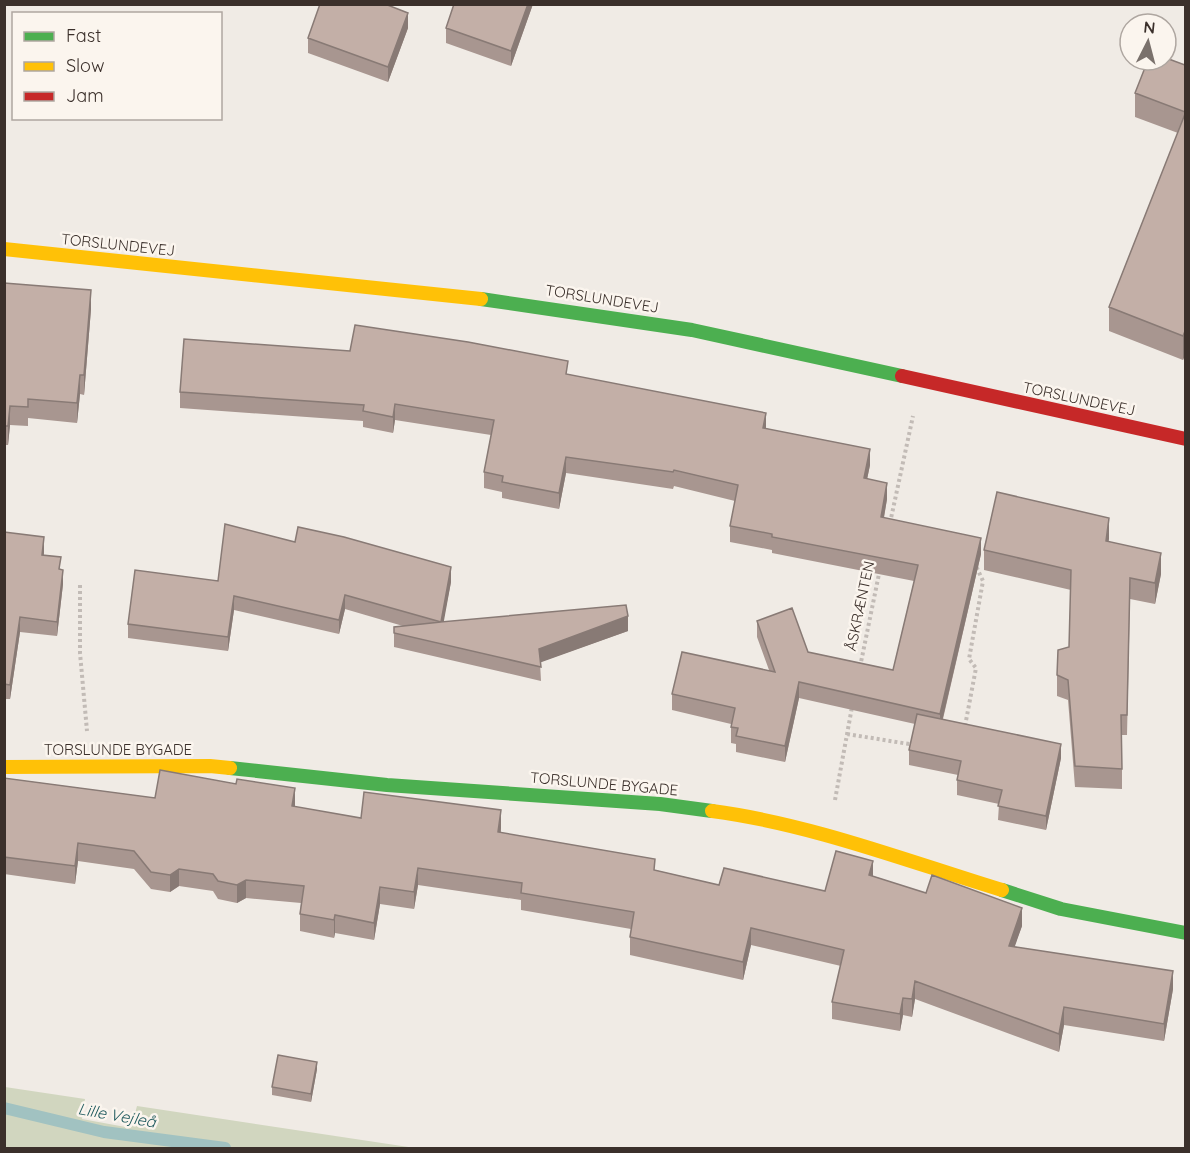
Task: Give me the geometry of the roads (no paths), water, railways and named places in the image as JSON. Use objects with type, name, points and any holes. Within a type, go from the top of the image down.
[{"type":"street","name":"TORSLUNDEVEJ","points":[[4,249],[466,297],[692,330],[1185,439]]},
{"type":"street","name":"TORSLUNDE BYGADE","points":[[4,767],[210,766],[387,785],[660,804],[744,816],[828,836],[1061,909],[1185,933]]},
{"type":"waterway","name":"Lille Vejleå","points":[[4,1108],[104,1132],[225,1148]]}]
